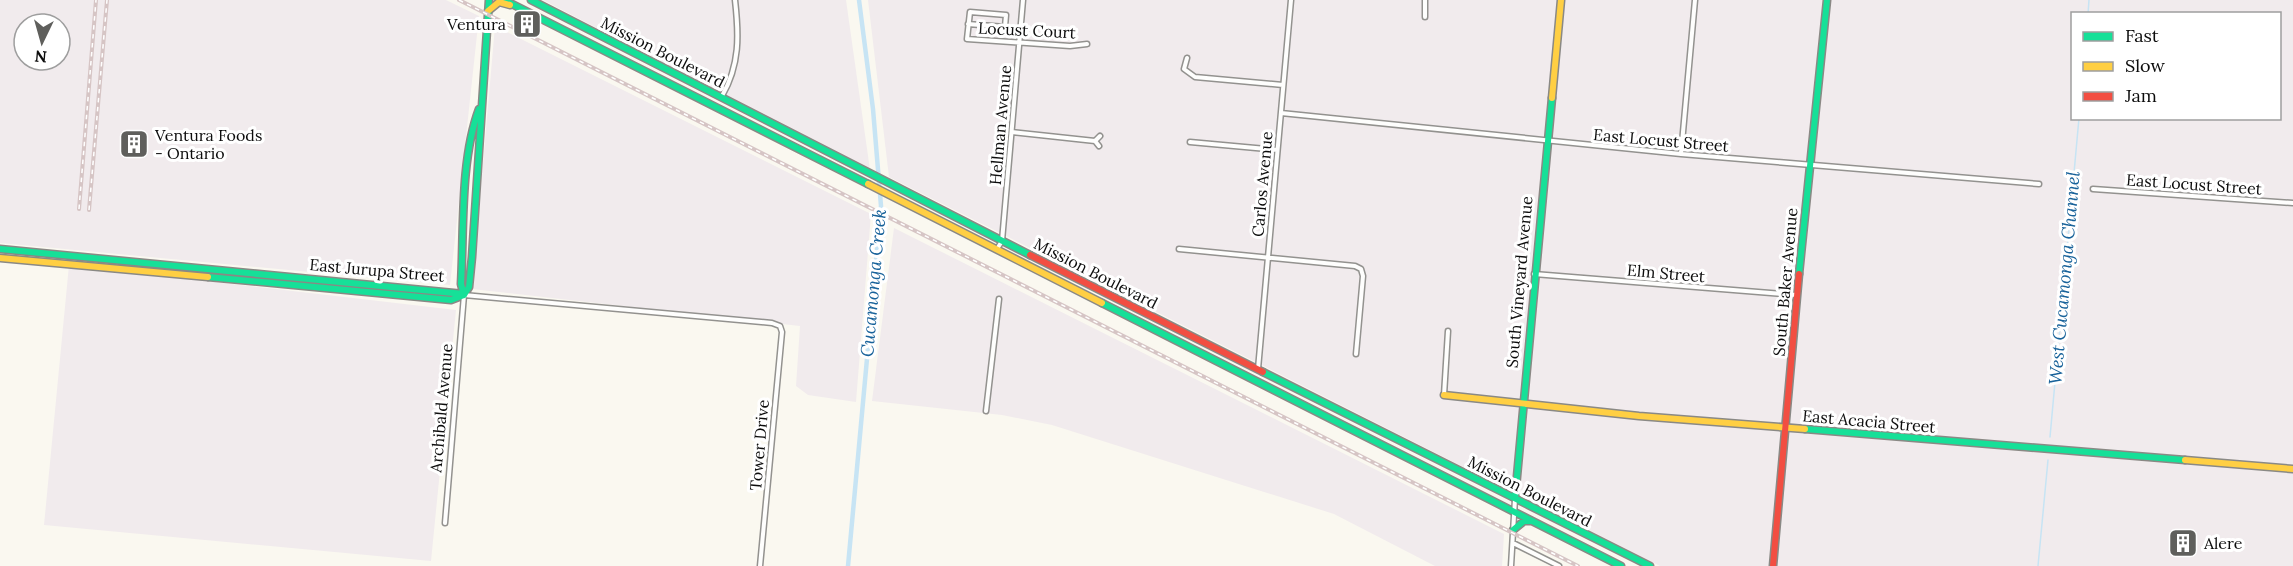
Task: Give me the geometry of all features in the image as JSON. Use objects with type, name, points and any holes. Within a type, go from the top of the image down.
[{"type":"main road","name":"Archibald Avenue","points":[[464,295],[469,287],[482,118],[479,109],[489,0]]},
{"type":"main road","name":"Mission Boulevard","points":[[504,0],[1621,566]]},
{"type":"main road","name":"Mission Boulevard","points":[[531,0],[722,96],[1002,242],[1650,566]]},
{"type":"main road","name":"South Vineyard Avenue","points":[[1515,498],[1546,141],[1561,0]]},
{"type":"main road","name":"South Baker Avenue","points":[[1773,566],[1797,295],[1827,0]]},
{"type":"main road","points":[[488,11],[499,2],[520,8]]},
{"type":"main road","name":"Archibald Avenue","points":[[464,295],[460,284],[474,117],[479,109]]},
{"type":"main road","points":[[466,218],[472,239]]},
{"type":"main road","name":"East Jurupa Street","points":[[0,249],[451,291],[464,295]]},
{"type":"main road","name":"East Jurupa Street","points":[[0,258],[451,300],[464,295]]},
{"type":"main road","name":"East Acacia Street","points":[[1444,395],[1522,405],[2293,469]]},
{"type":"main road","points":[[1514,530],[1525,521],[1533,521]]},
{"type":"street","points":[[722,96],[737,58],[739,35],[735,0]]},
{"type":"street","name":"Hellman Avenue","points":[[997,250],[1002,242],[1023,0]]},
{"type":"street","name":"Carlos Avenue","points":[[1258,369],[1291,0]]},
{"type":"street","points":[[1425,0],[1425,18]]},
{"type":"street","points":[[1681,154],[1695,0]]},
{"type":"street","points":[[970,12],[1006,15],[1005,27],[968,24],[970,12]]},
{"type":"street","name":"Locust Court","points":[[968,24],[967,39],[1070,46],[1087,44]]},
{"type":"street","points":[[1187,58],[1184,69],[1195,77],[1283,85]]},
{"type":"street","name":"East Locust Street","points":[[1281,113],[1681,154],[2039,184]]},
{"type":"street","points":[[1012,132],[1095,141],[1099,146]]},
{"type":"street","points":[[1095,141],[1100,136]]},
{"type":"street","points":[[1190,142],[1277,150]]},
{"type":"street","name":"East Locust Street","points":[[2093,189],[2293,203]]},
{"type":"street","points":[[1179,249],[1355,266],[1361,269],[1363,276],[1356,354]]},
{"type":"street","name":"Elm Street","points":[[1534,274],[1797,295]]},
{"type":"street","name":"Tower Drive","points":[[464,295],[780,326],[782,332],[760,566]]},
{"type":"street","name":"Archibald Avenue","points":[[445,523],[464,295]]},
{"type":"street","points":[[986,411],[999,299]]},
{"type":"street","points":[[1444,395],[1442,392],[1448,331]]},
{"type":"street","name":"South Vineyard Avenue","points":[[1510,566],[1515,498]]},
{"type":"street","points":[[1513,543],[1559,566]]},
{"type":"shaded area","points":[[0,0],[446,0],[479,16],[450,285],[0,243]]},
{"type":"shaded area","points":[[543,0],[846,0],[870,170]]},
{"type":"shaded area","points":[[868,0],[2293,0],[2293,566],[1660,566],[889,177]]},
{"type":"shaded area","points":[[495,26],[871,214],[856,402],[808,395],[796,386],[800,326],[472,289]]},
{"type":"shaded area","points":[[894,228],[1504,534],[1502,566],[1435,566],[1334,514],[1052,425],[1002,415],[872,401]]},
{"type":"shaded area","points":[[69,265],[456,310],[431,561],[44,525]]},
{"type":"waterway","name":"Cucamonga Creek","points":[[848,566],[881,206],[873,109],[859,0]]},
{"type":"waterway","name":"West Cucamonga Channel","points":[[2088,12],[2089,0]]},
{"type":"waterway","name":"West Cucamonga Channel","points":[[2050,437],[2079,120]]},
{"type":"waterway","name":"West Cucamonga Channel","points":[[2038,566],[2048,460]]},
{"type":"railway","points":[[79,209],[96,0]]},
{"type":"railway","points":[[89,210],[107,0]]},
{"type":"railway","points":[[459,0],[1578,566]]},
{"type":"traffic: fast","points":[[464,295],[469,287],[472,257],[489,0]]},
{"type":"traffic: fast","points":[[504,0],[868,184]]},
{"type":"traffic: fast","points":[[531,0],[1030,255]]},
{"type":"traffic: fast","points":[[1799,274],[1827,0]]},
{"type":"traffic: fast","points":[[1515,498],[1552,98]]},
{"type":"traffic: fast","points":[[464,295],[461,284],[466,173],[473,129],[479,109]]},
{"type":"traffic: fast","points":[[0,249],[464,294]]},
{"type":"traffic: fast","points":[[208,277],[451,300],[464,295]]},
{"type":"traffic: fast","points":[[1102,303],[1621,566]]},
{"type":"traffic: fast","points":[[1263,372],[1650,566]]},
{"type":"traffic: fast","points":[[1805,429],[2185,460]]},
{"type":"traffic: fast","points":[[1513,530],[1524,521],[1531,521]]},
{"type":"traffic: slow","points":[[1552,98],[1561,0]]},
{"type":"traffic: slow","points":[[488,11],[499,2],[510,5]]},
{"type":"traffic: slow","points":[[868,184],[1102,303]]},
{"type":"traffic: slow","points":[[0,258],[208,277]]},
{"type":"traffic: slow","points":[[1444,395],[1639,416],[1805,429]]},
{"type":"traffic: slow","points":[[2185,460],[2293,469]]},
{"type":"traffic: jam","points":[[1030,255],[1263,372]]},
{"type":"traffic: jam","points":[[1773,566],[1799,274]]},
{"type":"place","name":"Ventura","points":[[527,24]]},
{"type":"place","name":"Ventura Foods - Ontario","points":[[134,144]]},
{"type":"place","name":"Alere","points":[[2183,543]]}]
